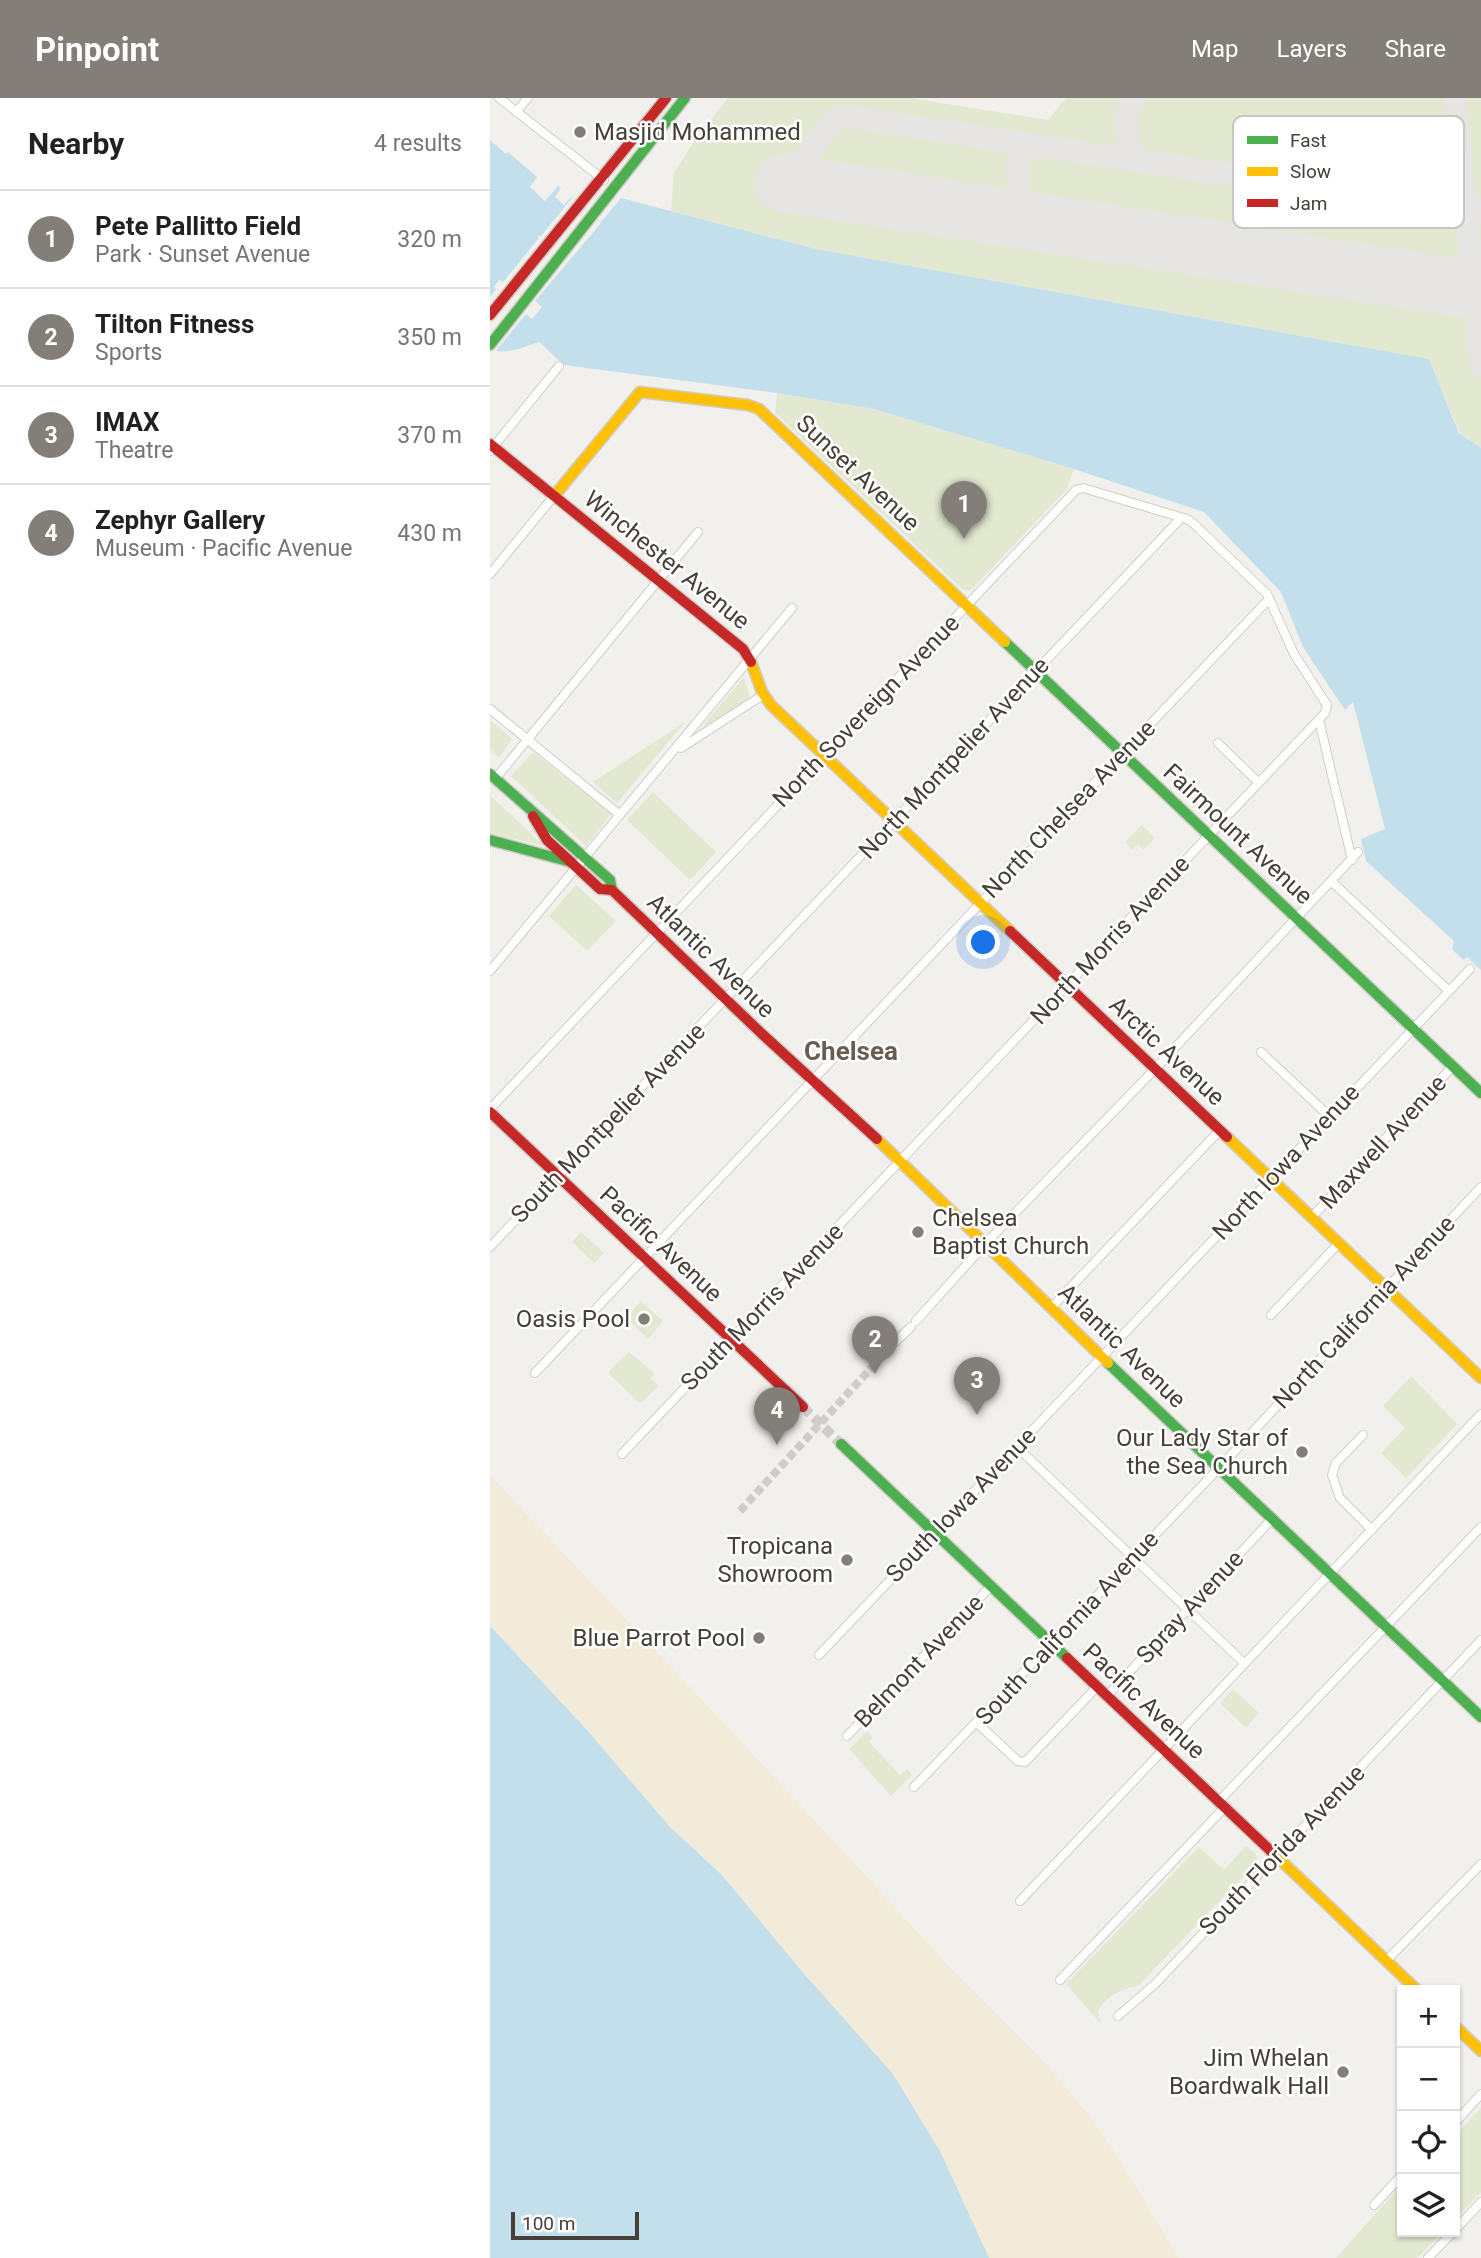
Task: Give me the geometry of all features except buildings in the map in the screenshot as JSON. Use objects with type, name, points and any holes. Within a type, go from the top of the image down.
[{"type":"main road","points":[[490,314],[666,98]]},
{"type":"main road","points":[[490,345],[685,98]]},
{"type":"main road","name":"Sunset Avenue","points":[[554,496],[637,393],[646,391],[748,405],[762,411],[967,605]]},
{"type":"main road","name":"Winchester Avenue","points":[[491,447],[743,649],[750,659],[763,695],[824,756]]},
{"type":"main road","name":"Fairmount Avenue","points":[[967,605],[1481,1093]]},
{"type":"main road","name":"Arctic Avenue","points":[[824,756],[1481,1378]]},
{"type":"main road","points":[[492,779],[533,816],[555,831],[579,862]]},
{"type":"main road","name":"Atlantic Avenue","points":[[490,840],[579,862],[610,880],[612,890],[900,1160],[1481,1717]]},
{"type":"main road","name":"Pacific Avenue","points":[[490,1110],[803,1407]]},
{"type":"main road","name":"Pacific Avenue","points":[[841,1444],[1411,1985]]},
{"type":"main road","points":[[1460,2031],[1481,2051]]},
{"type":"street","points":[[499,98],[601,178],[618,185]]},
{"type":"street","points":[[516,112],[527,98]]},
{"type":"street","points":[[491,447],[559,366]]},
{"type":"street","name":"North Sovereign Avenue","points":[[490,1110],[1076,490],[1083,488],[1181,518]]},
{"type":"street","points":[[490,574],[554,496]]},
{"type":"street","points":[[1181,518],[1194,524],[1264,591],[1294,654],[1327,705],[1319,720],[1352,860]]},
{"type":"street","name":"North Montpelier Avenue","points":[[726,998],[1181,518]]},
{"type":"street","points":[[492,779],[528,740],[698,532]]},
{"type":"street","name":"North Chelsea Avenue","points":[[535,1373],[1269,599]]},
{"type":"street","points":[[490,971],[792,608]]},
{"type":"street","points":[[673,753],[763,695]]},
{"type":"street","points":[[490,709],[620,815]]},
{"type":"street","name":"North Morris Avenue","points":[[900,1160],[1319,720]]},
{"type":"street","points":[[1218,743],[1259,783]]},
{"type":"street","points":[[895,1342],[1358,852]]},
{"type":"street","points":[[1331,881],[1449,990]]},
{"type":"street","name":"North Iowa Avenue","points":[[1102,1356],[1470,968]]},
{"type":"street","name":"South Montpelier Avenue","points":[[490,1247],[726,998]]},
{"type":"street","points":[[1261,1052],[1330,1116]]},
{"type":"street","name":"Maxwell Avenue","points":[[1312,1217],[1453,1066]]},
{"type":"street","points":[[1052,1307],[1220,1130]]},
{"type":"street","name":"South Morris Avenue","points":[[622,1454],[732,1341],[900,1160]]},
{"type":"street","name":"North California Avenue","points":[[1219,1468],[1481,1187]]},
{"type":"street","points":[[1271,1315],[1339,1243]]},
{"type":"street","name":"South Iowa Avenue","points":[[819,1655],[1102,1356]]},
{"type":"street","points":[[1020,1901],[1481,1413]]},
{"type":"street","points":[[1363,1435],[1336,1463],[1332,1475],[1340,1497],[1372,1530]]},
{"type":"street","points":[[1017,1447],[1244,1663]]},
{"type":"street","name":"South California Avenue","points":[[914,1787],[1219,1468]]},
{"type":"street","name":"Spray Avenue","points":[[1107,1696],[1272,1519]]},
{"type":"street","points":[[1060,1980],[1481,1527]]},
{"type":"street","name":"Belmont Avenue","points":[[847,1736],[991,1586]]},
{"type":"street","name":"South Florida Avenue","points":[[1118,2016],[1155,1984],[1481,1640]]},
{"type":"street","points":[[977,1723],[1018,1761],[1026,1762],[1097,1687]]},
{"type":"street","points":[[1386,1961],[1481,1864]]},
{"type":"street","points":[[1460,2117],[1481,2094]]},
{"type":"street","points":[[1374,2205],[1397,2180]]},
{"type":"street","points":[[1460,2225],[1481,2202]]},
{"type":"street","points":[[1428,2258],[1448,2237]]},
{"type":"green space","points":[[728,98],[910,98],[1048,120],[1066,98],[1481,98],[1481,448],[1460,433],[1429,359],[816,249],[671,211],[674,173],[694,141]]},
{"type":"green space","points":[[777,393],[874,409],[1074,469],[1066,490],[968,591],[962,589],[775,413]]},
{"type":"green space","points":[[744,677],[750,698],[706,726],[704,724]]},
{"type":"green space","points":[[490,720],[512,739],[499,758],[490,750]]},
{"type":"green space","points":[[685,722],[617,803],[593,782]]},
{"type":"green space","points":[[533,752],[611,814],[586,846],[511,776]]},
{"type":"green space","points":[[653,792],[716,852],[690,880],[627,820]]},
{"type":"green space","points":[[490,795],[544,846],[490,833]]},
{"type":"green space","points":[[1142,825],[1155,838],[1143,850],[1138,844],[1132,850],[1125,842]]},
{"type":"green space","points":[[576,885],[616,921],[587,951],[549,916]]},
{"type":"green space","points":[[581,1232],[604,1253],[594,1263],[572,1242]]},
{"type":"green space","name":"Oasis Pool","points":[[641,1301],[663,1321],[648,1339],[626,1318]]},
{"type":"green space","points":[[629,1352],[655,1374],[651,1378],[659,1386],[642,1402],[638,1402],[609,1374]]},
{"type":"green space","points":[[1411,1376],[1457,1424],[1406,1478],[1381,1453],[1405,1428],[1383,1406]]},
{"type":"green space","points":[[1233,1689],[1259,1713],[1246,1728],[1220,1703]]},
{"type":"green space","points":[[867,1731],[873,1737],[869,1742],[900,1775],[907,1769],[912,1775],[891,1796],[849,1749]]},
{"type":"green space","points":[[1246,1846],[1256,1854],[1257,1862],[1138,1986],[1127,1988],[1105,2002],[1098,2012],[1102,2025],[1066,1984],[1199,1847],[1224,1870]]},
{"type":"green space","points":[[1481,2108],[1481,2192],[1460,2214],[1460,2174],[1460,2131]]},
{"type":"green space","points":[[1397,2190],[1397,2237],[1438,2237],[1417,2258],[1336,2258]]},
{"type":"sand","points":[[490,1475],[952,1969],[1062,2082],[1106,2140],[1179,2258],[989,2258],[941,2153],[799,1968],[722,1875],[669,1826],[587,1730],[490,1626]]},
{"type":"water","points":[[490,140],[537,177],[530,187],[545,201],[558,186],[561,188],[555,197],[564,205],[571,197],[601,222],[621,198],[816,249],[1429,359],[1459,433],[1481,448],[1481,970],[1467,957],[1463,960],[1452,949],[1454,941],[1366,861],[1361,839],[1385,829],[1353,702],[1345,710],[1303,647],[1281,592],[1204,512],[1074,469],[874,409],[777,393],[564,365],[539,342],[508,351],[490,348]]},
{"type":"water","points":[[490,1626],[587,1730],[669,1826],[722,1875],[799,1968],[893,2074],[941,2153],[989,2258],[490,2258]]},
{"type":"pier","points":[[572,198],[601,223],[535,301],[542,307],[532,319],[526,314],[495,352],[490,348],[490,297],[496,289],[494,287],[499,280],[503,282],[539,238],[537,236],[541,236]]},
{"type":"taxiway","points":[[1133,98],[1127,121],[1127,137],[1133,160],[1233,175]]},
{"type":"taxiway","points":[[1455,98],[1457,116]]},
{"type":"taxiway","points":[[784,183],[833,121],[842,116],[1133,160]]},
{"type":"taxiway","points":[[1042,145],[1026,151],[1018,159],[1017,180],[1021,198],[1026,205],[1050,224]]},
{"type":"taxiway","points":[[1464,191],[1481,366]]},
{"type":"taxiway","points":[[1464,209],[1481,212]]},
{"type":"runway","points":[[784,183],[1481,291]]},
{"type":"tunnel","points":[[740,1511],[895,1342]]},
{"type":"tunnel","points":[[803,1407],[841,1444]]},
{"type":"traffic: fast","points":[[490,345],[685,98]]},
{"type":"traffic: fast","points":[[1005,642],[1481,1093]]},
{"type":"traffic: fast","points":[[490,774],[610,880],[612,890]]},
{"type":"traffic: fast","points":[[490,840],[571,862]]},
{"type":"traffic: fast","points":[[1108,1363],[1481,1717]]},
{"type":"traffic: fast","points":[[841,1444],[1067,1658]]},
{"type":"traffic: slow","points":[[554,496],[640,392],[748,405],[759,409],[1005,642]]},
{"type":"traffic: slow","points":[[751,662],[762,692],[771,705],[1010,931]]},
{"type":"traffic: slow","points":[[1227,1137],[1481,1378]]},
{"type":"traffic: slow","points":[[877,1139],[1108,1363]]},
{"type":"traffic: slow","points":[[1273,1853],[1412,1985]]},
{"type":"traffic: slow","points":[[1460,2031],[1481,2051]]},
{"type":"traffic: jam","points":[[490,315],[666,98]]},
{"type":"traffic: jam","points":[[490,444],[743,649],[751,662]]},
{"type":"traffic: jam","points":[[533,816],[547,840],[600,889],[612,890],[761,1033],[877,1139]]},
{"type":"traffic: jam","points":[[1010,931],[1227,1137]]},
{"type":"traffic: jam","points":[[490,1112],[803,1407]]},
{"type":"traffic: jam","points":[[1067,1658],[1273,1853]]},
{"type":"place","name":"Masjid Mohammed","points":[[580,132]]},
{"type":"place","name":"Pete Pallitto Field","points":[[964,539]]},
{"type":"place","name":"Chelsea Baptist Church","points":[[918,1232]]},
{"type":"place","name":"Oasis Pool","points":[[644,1319]]},
{"type":"place","name":"Tilton Fitness","points":[[875,1374]]},
{"type":"place","name":"IMAX","points":[[977,1415]]},
{"type":"place","name":"Zephyr Gallery","points":[[777,1445]]},
{"type":"place","name":"Our Lady Star of the Sea Church","points":[[1302,1452]]},
{"type":"place","name":"Tropicana Showroom","points":[[847,1560]]},
{"type":"place","name":"Blue Parrot Pool","points":[[759,1638]]},
{"type":"place","name":"Jim Whelan Boardwalk Hall","points":[[1343,2072]]},
{"type":"district","name":"Chelsea","points":[[851,1051]]}]
